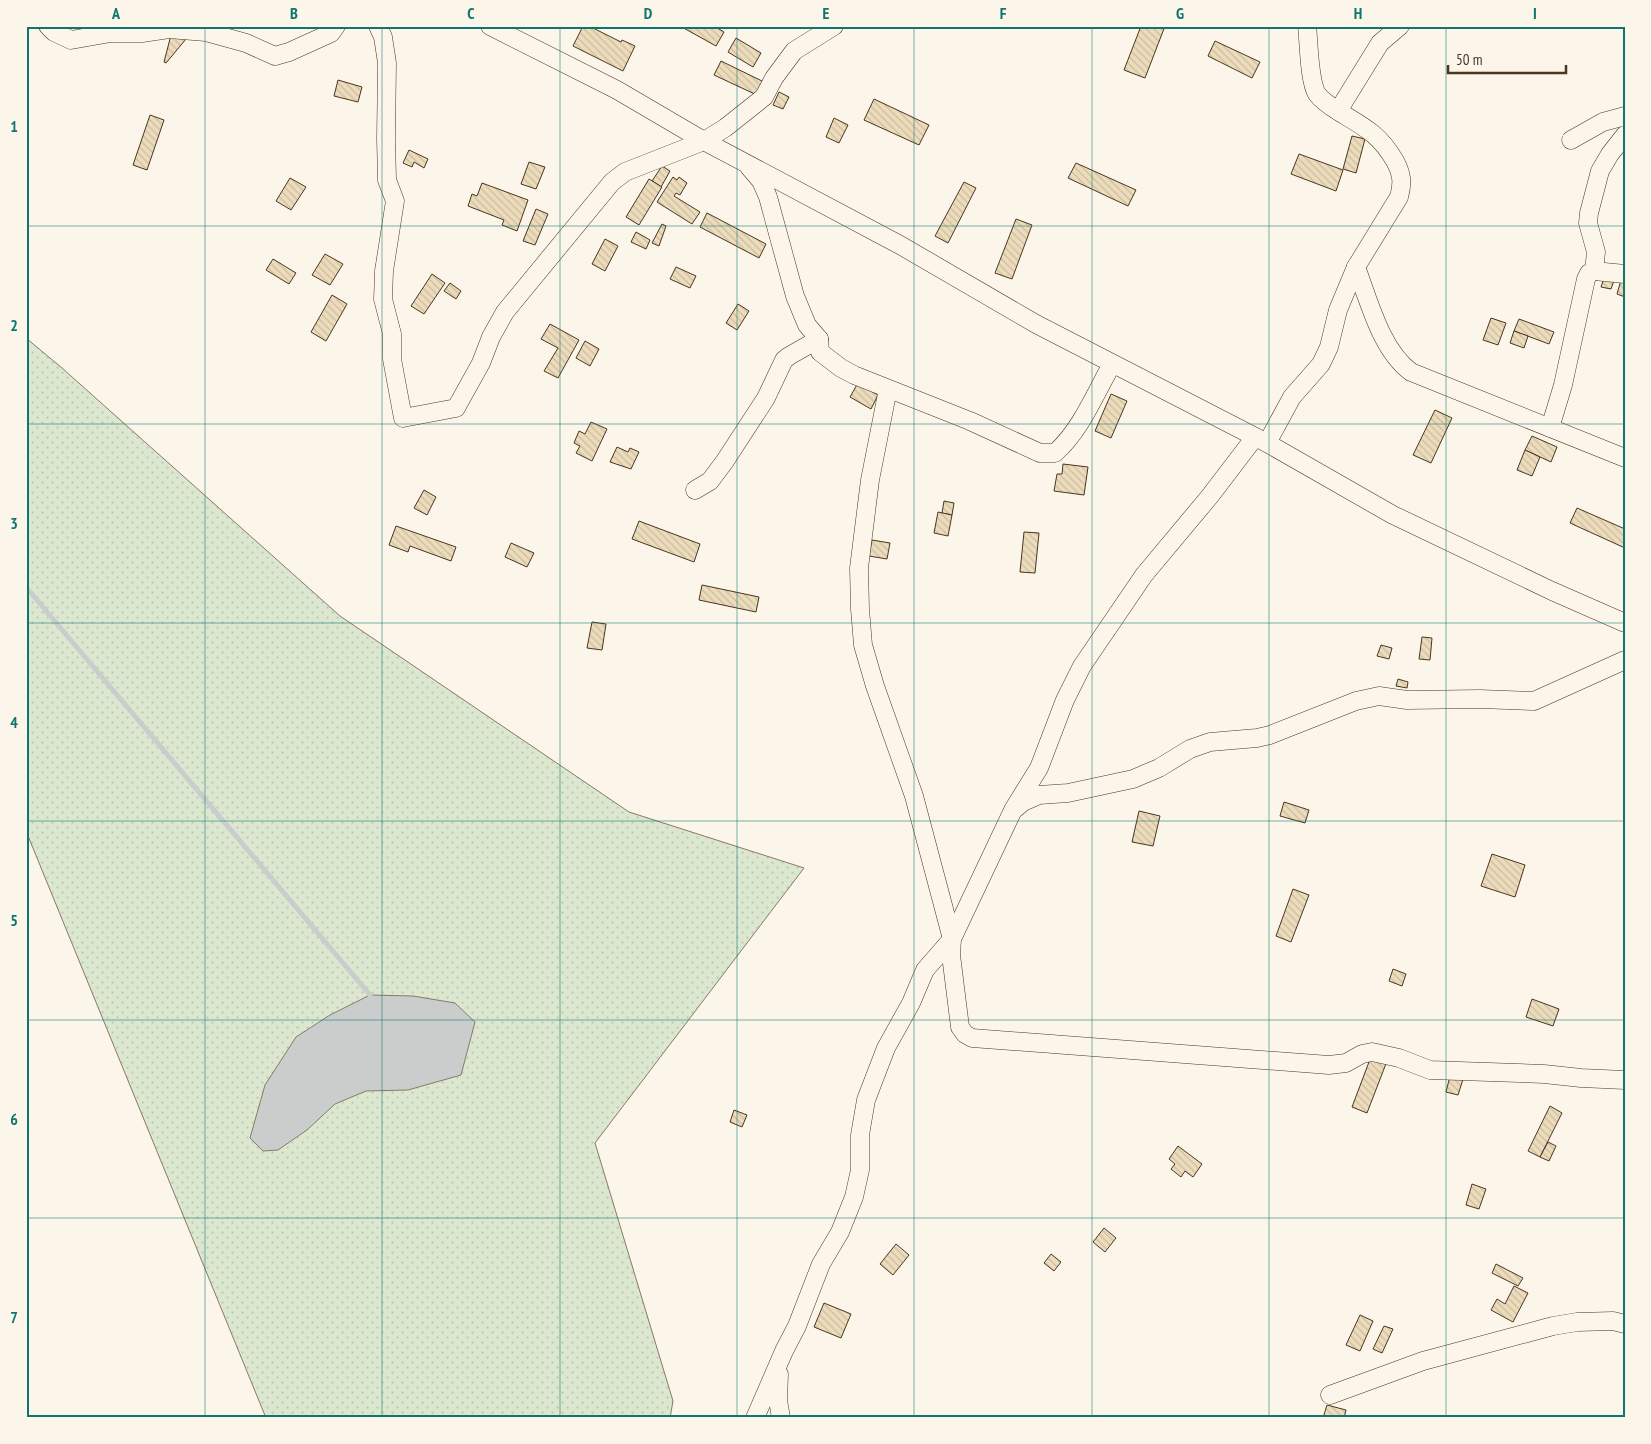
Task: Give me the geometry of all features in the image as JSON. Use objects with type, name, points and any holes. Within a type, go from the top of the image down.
[{"type":"street","points":[[48,26],[54,32],[71,40],[112,33],[169,29],[206,32],[246,42],[275,56],[289,52],[330,32],[336,26]]},
{"type":"street","points":[[378,26],[383,37],[387,63],[386,139],[388,180],[395,201],[384,272],[383,299],[392,334],[392,359],[403,418],[456,408],[505,312],[612,182],[625,172],[704,142],[725,128],[764,97],[774,78],[794,51],[834,26]]},
{"type":"street","points":[[490,26],[617,90],[704,142],[900,245],[1028,319],[1112,364],[1261,440],[1393,515],[1552,591],[1625,623]]},
{"type":"street","points":[[755,1418],[797,1326],[821,1264],[840,1232],[854,1198],[860,1170],[860,1135],[866,1100],[886,1048],[911,1003],[925,970],[952,939],[1013,810],[1039,768],[1065,700],[1082,666],[1144,575],[1210,496],[1261,440],[1292,397],[1321,364],[1329,347],[1338,310],[1356,267],[1399,197],[1402,188],[1402,177],[1384,143],[1372,132],[1338,111],[1318,95],[1312,85],[1307,26]]},
{"type":"street","points":[[1338,111],[1380,43],[1400,26]]},
{"type":"street","points":[[1570,140],[1603,122],[1625,116]]},
{"type":"street","points":[[1594,271],[1596,252],[1588,224],[1589,213],[1600,171],[1625,135]]},
{"type":"street","points":[[748,164],[768,197],[795,296],[807,325],[819,339],[820,352],[841,368],[888,389],[970,421],[1040,453],[1055,453],[1067,442],[1076,428],[1112,364]]},
{"type":"street","points":[[1356,267],[1383,335],[1403,365],[1411,372],[1625,458]]},
{"type":"street","points":[[1550,428],[1563,385],[1586,279],[1589,273],[1594,271],[1625,274]]},
{"type":"street","points":[[695,490],[710,481],[725,461],[766,398],[784,360],[819,339]]},
{"type":"street","points":[[888,389],[870,480],[859,568],[863,645],[914,796],[952,939],[951,955],[960,1027],[965,1034],[972,1038],[1329,1065],[1346,1063],[1362,1054],[1372,1052],[1399,1058],[1430,1070],[1544,1074],[1625,1080]]},
{"type":"street","points":[[1013,810],[1023,802],[1039,795],[1068,793],[1133,779],[1159,768],[1190,748],[1210,742],[1270,735],[1356,701],[1379,696],[1407,700],[1480,698],[1534,700],[1625,660]]},
{"type":"street","points":[[1330,1395],[1424,1361],[1553,1326],[1577,1322],[1613,1321],[1625,1324]]},
{"type":"street","points":[[779,1365],[778,1400],[781,1418]]},
{"type":"green space","points":[[26,338],[340,616],[629,812],[804,868],[595,1143],[673,1401],[670,1418],[266,1418],[26,831]]},
{"type":"shaded area","points":[[370,995],[413,996],[455,1003],[475,1022],[461,1075],[408,1090],[366,1091],[335,1104],[307,1130],[278,1150],[263,1151],[250,1138],[265,1085],[296,1037],[330,1015]]},
{"type":"building","points":[[583,26],[589,26],[621,42],[622,40],[635,46],[623,71],[573,46]]},
{"type":"building","points":[[680,26],[714,26],[724,32],[716,46]]},
{"type":"building","points":[[1141,26],[1165,26],[1145,78],[1124,70]]},
{"type":"building","points":[[171,35],[186,39],[166,63],[164,62]]},
{"type":"building","points":[[736,38],[761,53],[753,67],[728,52]]},
{"type":"building","points":[[1215,41],[1260,62],[1252,78],[1208,56]]},
{"type":"building","points":[[721,61],[766,83],[759,96],[714,75]]},
{"type":"building","points":[[338,80],[362,87],[358,102],[334,96]]},
{"type":"building","points":[[779,92],[789,97],[783,109],[773,105]]},
{"type":"building","points":[[874,99],[929,125],[919,145],[864,120]]},
{"type":"building","points":[[150,115],[164,120],[147,170],[133,165]]},
{"type":"building","points":[[834,118],[848,125],[839,143],[826,137]]},
{"type":"building","points":[[1352,136],[1365,139],[1356,173],[1343,169]]},
{"type":"building","points":[[409,150],[428,159],[424,168],[414,162],[412,167],[403,163]]},
{"type":"building","points":[[1299,154],[1343,170],[1336,191],[1291,174]]},
{"type":"building","points":[[529,162],[545,167],[536,189],[521,184]]},
{"type":"building","points":[[1076,163],[1136,190],[1128,206],[1068,178]]},
{"type":"building","points":[[662,166],[670,171],[661,187],[652,181]]},
{"type":"building","points":[[673,177],[677,180],[679,177],[687,183],[680,195],[676,193],[674,196],[700,212],[692,224],[657,202]]},
{"type":"building","points":[[290,178],[306,187],[291,210],[276,201]]},
{"type":"building","points":[[649,179],[662,187],[639,225],[626,217]]},
{"type":"building","points":[[964,182],[976,188],[948,243],[935,236]]},
{"type":"building","points":[[482,183],[528,200],[517,231],[502,225],[504,220],[468,206],[472,194],[477,196]]},
{"type":"building","points":[[536,209],[548,214],[535,245],[523,241]]},
{"type":"building","points":[[707,213],[766,244],[759,258],[700,227]]},
{"type":"building","points":[[1016,219],[1032,225],[1012,279],[995,273]]},
{"type":"building","points":[[662,224],[666,226],[659,246],[652,243]]},
{"type":"building","points":[[636,232],[650,240],[646,249],[631,242]]},
{"type":"building","points":[[605,239],[618,246],[605,271],[592,264]]},
{"type":"building","points":[[325,254],[343,264],[330,285],[312,275]]},
{"type":"building","points":[[273,259],[296,273],[289,284],[266,270]]},
{"type":"building","points":[[676,267],[696,276],[690,288],[670,279]]},
{"type":"building","points":[[432,274],[445,283],[424,314],[411,306]]},
{"type":"building","points":[[1605,275],[1615,278],[1611,289],[1601,287]]},
{"type":"building","points":[[1621,280],[1625,281],[1625,297],[1617,294]]},
{"type":"building","points":[[450,283],[461,291],[456,299],[444,291]]},
{"type":"building","points":[[332,295],[347,304],[326,341],[311,332]]},
{"type":"building","points":[[738,304],[749,311],[737,330],[726,323]]},
{"type":"building","points":[[1491,318],[1506,323],[1498,345],[1483,340]]},
{"type":"building","points":[[1519,319],[1554,332],[1549,344],[1514,331]]},
{"type":"building","points":[[550,324],[579,340],[558,378],[544,371],[558,348],[541,339]]},
{"type":"building","points":[[1514,331],[1528,336],[1524,348],[1510,343]]},
{"type":"building","points":[[585,341],[599,349],[590,366],[576,358]]},
{"type":"building","points":[[858,383],[878,395],[871,409],[850,397]]},
{"type":"building","points":[[1111,394],[1127,401],[1111,438],[1095,431]]},
{"type":"building","points":[[1435,410],[1452,418],[1431,463],[1413,455]]},
{"type":"building","points":[[591,422],[607,429],[592,461],[576,453],[580,446],[574,443],[579,431],[585,434]]},
{"type":"building","points":[[1532,436],[1557,447],[1551,462],[1525,450]]},
{"type":"building","points":[[617,447],[628,452],[630,448],[639,452],[631,469],[610,462]]},
{"type":"building","points":[[1525,450],[1540,457],[1532,476],[1517,470]]},
{"type":"building","points":[[1063,464],[1088,467],[1084,495],[1054,491],[1057,474],[1062,474]]},
{"type":"building","points":[[424,490],[436,497],[427,515],[414,508]]},
{"type":"building","points":[[944,501],[954,503],[952,515],[942,513]]},
{"type":"building","points":[[1577,508],[1625,529],[1625,548],[1570,523]]},
{"type":"building","points":[[938,512],[952,515],[948,536],[934,533]]},
{"type":"building","points":[[639,521],[700,544],[694,562],[632,539]]},
{"type":"building","points":[[396,526],[456,547],[451,561],[410,546],[408,552],[389,545]]},
{"type":"building","points":[[1024,532],[1039,533],[1035,573],[1020,572]]},
{"type":"building","points":[[872,540],[890,543],[887,559],[869,556]]},
{"type":"building","points":[[511,543],[534,553],[527,567],[505,557]]},
{"type":"building","points":[[702,585],[759,597],[756,612],[699,600]]},
{"type":"building","points":[[592,622],[606,624],[602,650],[587,648]]},
{"type":"building","points":[[1422,637],[1432,638],[1430,660],[1419,659]]},
{"type":"building","points":[[1381,645],[1392,648],[1389,659],[1377,656]]},
{"type":"building","points":[[1398,679],[1408,682],[1407,688],[1396,686]]},
{"type":"building","points":[[1284,802],[1309,810],[1305,823],[1280,816]]},
{"type":"building","points":[[1139,811],[1160,816],[1153,846],[1132,842]]},
{"type":"building","points":[[1492,854],[1525,865],[1515,897],[1481,886]]},
{"type":"building","points":[[1293,889],[1309,895],[1291,942],[1276,936]]},
{"type":"building","points":[[1393,969],[1406,974],[1402,986],[1389,981]]},
{"type":"building","points":[[1532,999],[1559,1009],[1553,1026],[1526,1017]]},
{"type":"building","points":[[1372,1054],[1387,1061],[1367,1113],[1352,1107]]},
{"type":"building","points":[[1451,1072],[1464,1076],[1458,1095],[1446,1092]]},
{"type":"building","points":[[1550,1106],[1562,1113],[1540,1157],[1528,1151]]},
{"type":"building","points":[[734,1110],[747,1115],[742,1127],[730,1122]]},
{"type":"building","points":[[1548,1142],[1556,1146],[1549,1161],[1540,1157]]},
{"type":"building","points":[[1178,1146],[1202,1164],[1193,1177],[1185,1171],[1181,1177],[1171,1169],[1175,1164],[1169,1159]]},
{"type":"building","points":[[1472,1184],[1486,1189],[1479,1209],[1466,1205]]},
{"type":"building","points":[[1104,1228],[1116,1238],[1105,1252],[1093,1242]]},
{"type":"building","points":[[896,1244],[909,1255],[893,1275],[880,1264]]},
{"type":"building","points":[[1051,1254],[1061,1262],[1054,1271],[1044,1263]]},
{"type":"building","points":[[1496,1264],[1523,1278],[1518,1286],[1492,1273]]},
{"type":"building","points":[[1514,1286],[1528,1293],[1513,1322],[1491,1310],[1497,1299],[1505,1304]]},
{"type":"building","points":[[824,1303],[851,1314],[841,1338],[814,1327]]},
{"type":"building","points":[[1360,1315],[1373,1321],[1360,1351],[1346,1345]]},
{"type":"building","points":[[1384,1326],[1393,1329],[1382,1353],[1373,1349]]},
{"type":"building","points":[[1327,1405],[1346,1410],[1344,1418],[1323,1418]]},
{"type":"waterway","points":[[26,587],[370,995]]}]
